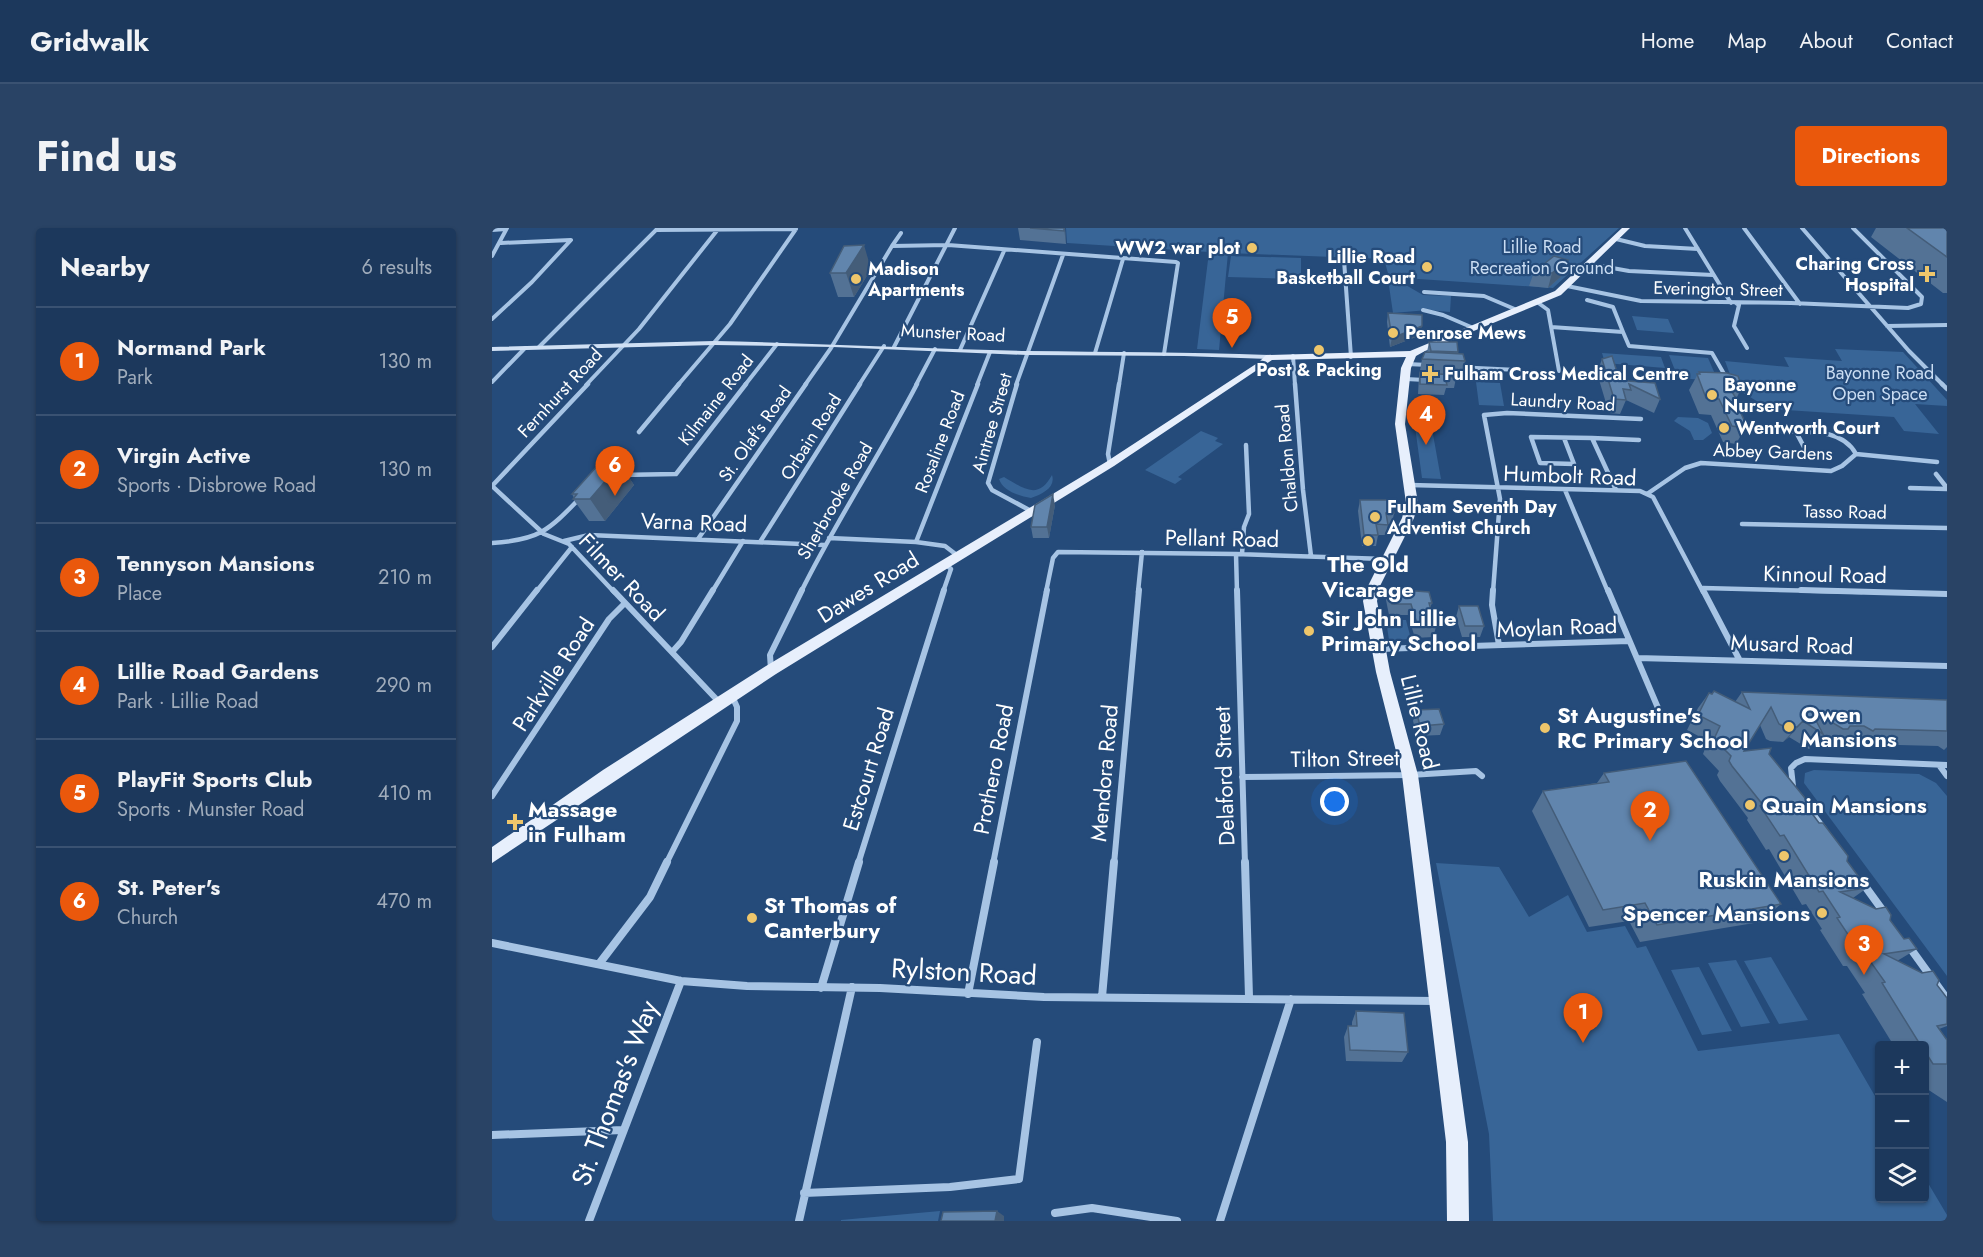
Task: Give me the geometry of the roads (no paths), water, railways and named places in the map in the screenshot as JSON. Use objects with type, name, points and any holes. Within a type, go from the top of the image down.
[{"type":"main road","points":[[1410,359],[1471,327],[1558,293],[1626,228]]},
{"type":"main road","name":"Munster Road","points":[[1269,357],[1410,359]]},
{"type":"main road","name":"Dawes Road","points":[[492,856],[771,670],[1110,464],[1262,364],[1269,357]]},
{"type":"main road","name":"Lillie Road","points":[[1410,359],[1400,424],[1412,503],[1408,518],[1385,559],[1370,601],[1378,649],[1410,775],[1457,1142],[1458,1221]]},
{"type":"street","points":[[894,347],[955,228]]},
{"type":"street","points":[[1685,228],[1731,303]]},
{"type":"street","points":[[1744,228],[1800,304]]},
{"type":"street","points":[[1802,228],[1887,326],[1947,390]]},
{"type":"street","name":"Everington Street","points":[[1567,286],[1641,301],[1908,308],[1917,306],[1924,300],[1853,228]]},
{"type":"street","points":[[492,230],[507,229],[492,256]]},
{"type":"street","points":[[539,347],[657,229],[796,229]]},
{"type":"street","name":"Fernhurst Road","points":[[492,486],[639,329],[719,229]]},
{"type":"street","points":[[639,432],[714,343],[796,229]]},
{"type":"street","name":"St. Olaf's Road","points":[[698,539],[832,345],[901,233]]},
{"type":"street","points":[[1616,239],[1645,246],[1698,249]]},
{"type":"street","points":[[492,319],[532,282],[570,240],[501,243]]},
{"type":"street","points":[[892,246],[948,245],[1178,263],[1164,354]]},
{"type":"street","points":[[960,350],[1004,251]]},
{"type":"street","points":[[1027,353],[1063,255]]},
{"type":"street","points":[[1095,353],[1123,259]]},
{"type":"street","points":[[1344,260],[1351,357]]},
{"type":"street","points":[[1590,264],[1629,271],[1713,275]]},
{"type":"street","points":[[1424,292],[1484,296],[1516,310]]},
{"type":"street","points":[[1587,300],[1613,307],[1629,346],[1712,353],[1727,380],[1726,384]]},
{"type":"street","points":[[1537,302],[1548,310],[1559,370]]},
{"type":"street","points":[[1736,303],[1739,305],[1734,326],[1747,348]]},
{"type":"street","points":[[1423,310],[1443,315],[1471,327]]},
{"type":"street","points":[[1887,326],[1947,325]]},
{"type":"street","points":[[1551,327],[1623,332]]},
{"type":"street","name":"Munster Road","points":[[492,349],[714,343],[884,346],[1027,353],[1269,357]]},
{"type":"street","name":"Kilmaine Road","points":[[612,475],[676,474],[777,344]]},
{"type":"street","name":"Orbain Road","points":[[760,542],[884,346]]},
{"type":"street","points":[[492,381],[525,348]]},
{"type":"street","name":"Sherbrooke Road","points":[[771,670],[770,655],[824,544],[884,447],[935,349]]},
{"type":"street","name":"Rosaline Road","points":[[916,542],[990,352]]},
{"type":"street","name":"Aintree Street","points":[[1027,353],[1006,417],[988,487],[1031,511]]},
{"type":"street","points":[[1110,464],[1108,454],[1124,353]]},
{"type":"street","name":"Chaldon Road","points":[[1293,357],[1302,490],[1311,556]]},
{"type":"street","points":[[1410,359],[1431,365]]},
{"type":"street","points":[[1454,366],[1518,370]]},
{"type":"street","points":[[1406,379],[1427,381]]},
{"type":"street","name":"Laundry Road","points":[[1499,488],[1484,415],[1498,413],[1641,419]]},
{"type":"street","points":[[1781,431],[1844,438],[1850,442],[1856,454]]},
{"type":"street","points":[[1796,432],[1804,447]]},
{"type":"street","points":[[1564,438],[1574,464],[1540,463],[1531,437],[1640,440]]},
{"type":"street","points":[[1592,438],[1616,490]]},
{"type":"street","name":"Delaford Street","points":[[1246,445],[1249,514],[1239,554],[1242,777],[1249,998]]},
{"type":"street","name":"Abbey Gardens","points":[[1647,494],[1694,464],[1831,471],[1839,469],[1856,454],[1937,462]]},
{"type":"street","points":[[1936,474],[1947,489]]},
{"type":"street","name":"Humbolt Road","points":[[1410,485],[1616,490],[1647,494],[1653,497],[1739,659]]},
{"type":"street","name":"Filmer Road","points":[[492,486],[544,534],[564,541],[572,547],[672,652],[726,700]]},
{"type":"street","points":[[1499,488],[1498,541],[1492,605],[1499,645]]},
{"type":"street","points":[[1910,488],[1947,489]]},
{"type":"street","points":[[1565,490],[1661,715]]},
{"type":"street","points":[[492,543],[521,542],[544,534],[587,491]]},
{"type":"street","name":"Tasso Road","points":[[1742,524],[1947,528]]},
{"type":"street","name":"Varna Road","points":[[564,541],[589,535],[824,544]]},
{"type":"street","points":[[829,538],[916,542],[945,546],[951,560]]},
{"type":"street","points":[[672,652],[681,642],[743,541]]},
{"type":"street","points":[[492,647],[572,547]]},
{"type":"street","name":"Pellant Road","points":[[1058,552],[1239,554],[1385,559]]},
{"type":"street","name":"Prothero Road","points":[[968,994],[1053,558],[1058,552]]},
{"type":"street","name":"Mendora Road","points":[[1102,997],[1142,552]]},
{"type":"street","name":"Estcourt Road","points":[[821,988],[900,725],[951,569],[951,560]]},
{"type":"street","name":"Kinnoul Road","points":[[1703,588],[1947,594]]},
{"type":"street","name":"Parkville Road","points":[[492,796],[609,619],[625,603]]},
{"type":"street","name":"Moylan Road","points":[[1378,649],[1629,640]]},
{"type":"street","name":"Musard Road","points":[[1636,658],[1947,666]]},
{"type":"street","points":[[599,964],[650,897],[737,721],[737,707],[726,700]]},
{"type":"street","points":[[1832,840],[1791,784],[1789,774],[1796,761],[1817,759],[1947,765]]},
{"type":"street","points":[[1939,765],[1947,776]]},
{"type":"street","name":"Tilton Street","points":[[1242,777],[1410,775],[1476,771],[1482,776]]},
{"type":"street","points":[[1859,877],[1893,924]]},
{"type":"street","points":[[1900,933],[1947,999]]},
{"type":"street","name":"Rylston Road","points":[[492,943],[681,981],[747,986],[852,987],[968,994],[1102,997],[1438,1001]]},
{"type":"street","name":"St. Thomas's Way","points":[[590,1221],[681,981]]},
{"type":"street","points":[[799,1221],[852,987]]},
{"type":"street","points":[[1220,1221],[1291,999]]},
{"type":"street","points":[[804,1193],[950,1188],[1019,1179],[1037,1042]]},
{"type":"street","points":[[492,1135],[623,1130]]},
{"type":"street","points":[[1055,1213],[1092,1208],[1177,1221]]},
{"type":"place","name":"WW2 war plot","points":[[1252,248]]},
{"type":"place","name":"Lillie Road Basketball Court","points":[[1427,267]]},
{"type":"place","name":"Charing Cross Hospital","points":[[1927,274]]},
{"type":"place","name":"Madison Apartments","points":[[856,279]]},
{"type":"place","name":"Penrose Mews","points":[[1393,333]]},
{"type":"place","name":"PlayFit Sports Club","points":[[1232,348]]},
{"type":"place","name":"Post & Packing","points":[[1319,350]]},
{"type":"place","name":"Fulham Cross Medical Centre","points":[[1430,374]]},
{"type":"place","name":"Bayonne Nursery","points":[[1712,395]]},
{"type":"place","name":"Wentworth Court","points":[[1724,428]]},
{"type":"place","name":"Lillie Road Gardens","points":[[1426,445]]},
{"type":"place","name":"St. Peter's","points":[[615,496]]},
{"type":"place","name":"Fulham Seventh Day Adventist Church","points":[[1375,517]]},
{"type":"place","name":"The Old Vicarage","points":[[1368,541]]},
{"type":"place","name":"Sir John Lillie Primary School","points":[[1309,631]]},
{"type":"place","name":"Owen Mansions","points":[[1789,727]]},
{"type":"place","name":"St Augustine's RC Primary School","points":[[1545,728]]},
{"type":"place","name":"Quain Mansions","points":[[1750,805]]},
{"type":"place","name":"Massage in Fulham","points":[[515,822]]},
{"type":"place","name":"Virgin Active","points":[[1650,841]]},
{"type":"place","name":"Ruskin Mansions","points":[[1784,856]]},
{"type":"place","name":"Spencer Mansions","points":[[1822,913]]},
{"type":"place","name":"St Thomas of Canterbury","points":[[752,918]]},
{"type":"place","name":"Tennyson Mansions","points":[[1864,975]]},
{"type":"place","name":"Normand Park","points":[[1583,1043]]},
{"type":"park label","name":"Lillie Road Recreation Ground","points":[[1542,257]]},
{"type":"park label","name":"Bayonne Road Open Space","points":[[1880,383]]}]
